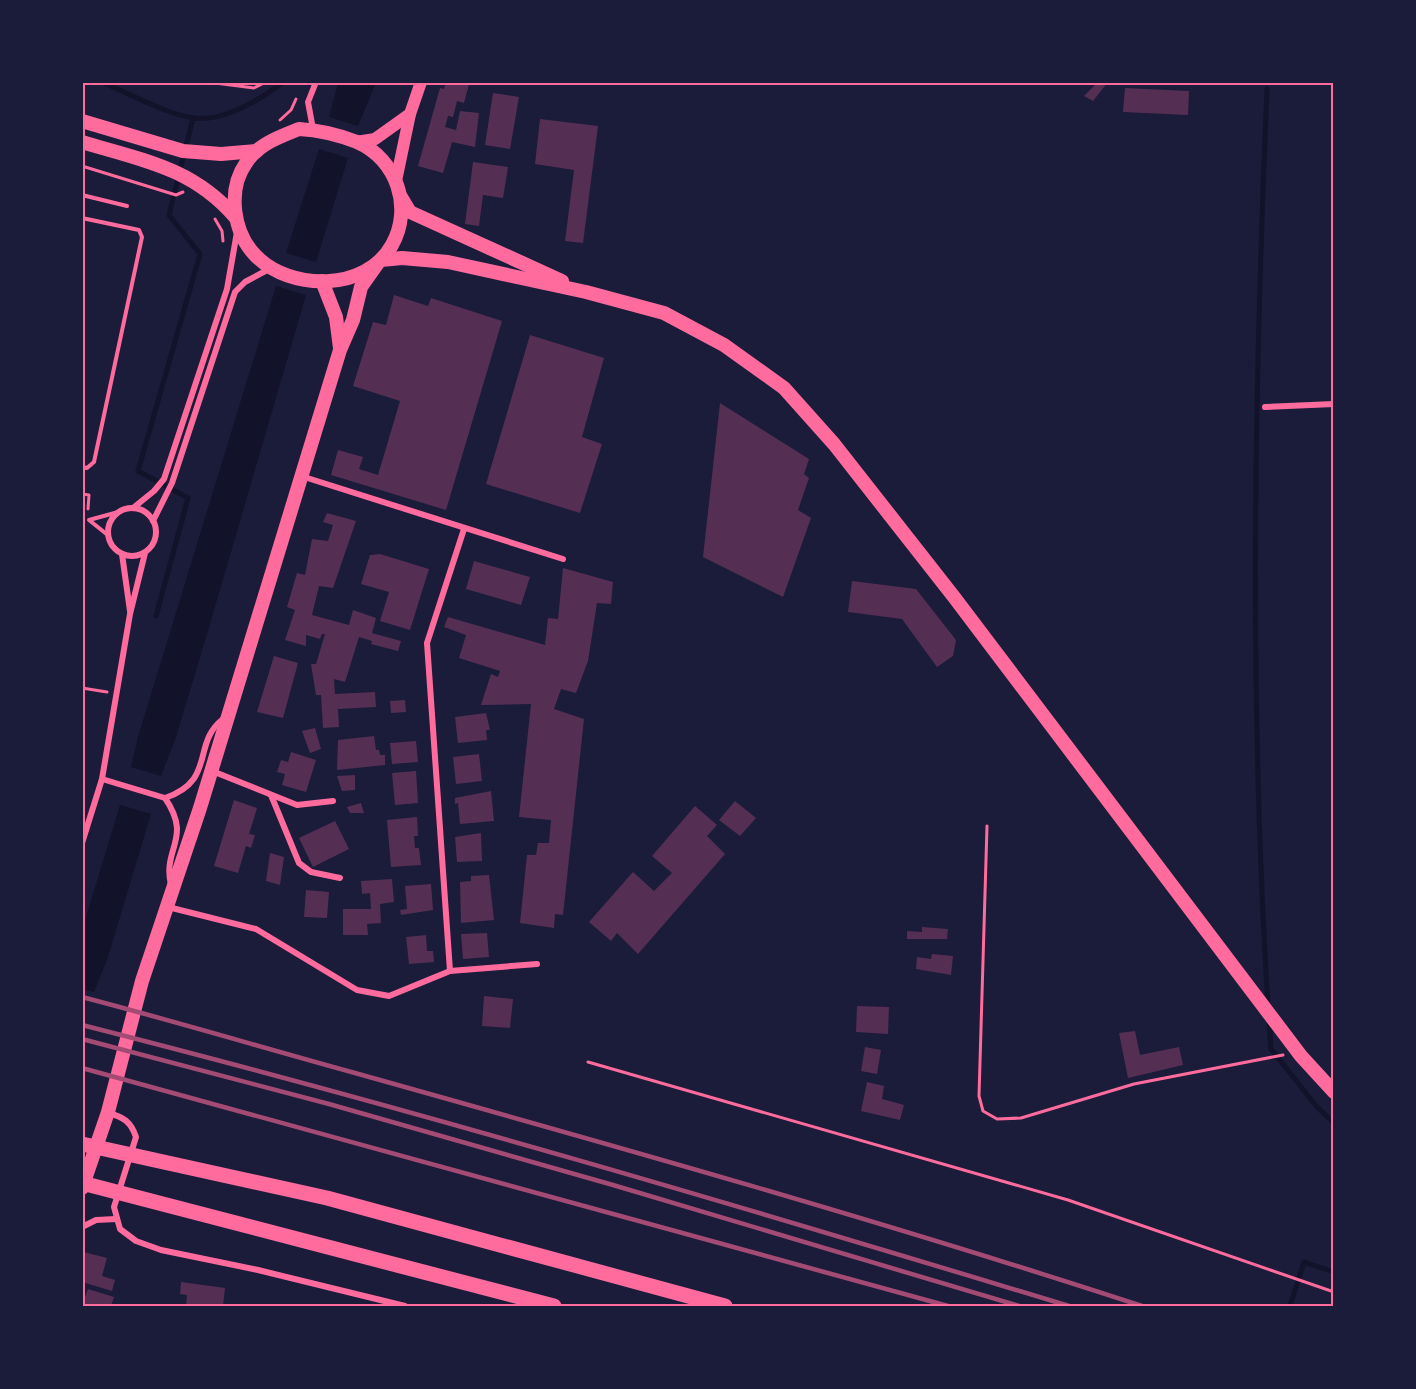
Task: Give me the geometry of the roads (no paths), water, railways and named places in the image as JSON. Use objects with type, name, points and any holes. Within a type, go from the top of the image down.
[{"type":"highway","points":[[82,1144],[327,1198],[724,1306]]},
{"type":"highway","points":[[83,1186],[141,1197],[549,1305]]},
{"type":"main road","points":[[396,181],[410,114],[421,82]]},
{"type":"main road","points":[[356,142],[375,139],[410,114]]},
{"type":"main road","points":[[82,121],[187,152],[221,154],[257,151]]},
{"type":"main road","points":[[237,222],[236,190],[246,162],[270,141],[299,129],[318,131],[356,142],[373,152],[386,165],[396,181],[401,198],[410,212],[586,291]]},
{"type":"main road","points":[[82,142],[178,173],[211,192],[237,222],[245,242],[256,257],[276,269],[318,281],[352,277],[380,262],[402,258],[448,262],[586,291],[664,313],[724,345],[784,388],[834,444],[954,597],[1301,1056],[1334,1092]]},
{"type":"main road","points":[[83,1186],[108,1113],[142,981],[212,771],[340,350],[353,320],[361,287],[380,262],[398,231],[401,198]]},
{"type":"main road","points":[[318,281],[336,316],[340,350]]},
{"type":"street","points":[[316,82],[308,102],[318,131]]},
{"type":"street","points":[[145,553],[138,556],[122,554],[116,550],[109,536],[111,521],[122,511],[133,508],[156,489],[164,479],[227,289],[237,222]]},
{"type":"street","points":[[153,521],[172,483],[235,292],[245,282],[276,269]]},
{"type":"street","points":[[1265,407],[1334,404]]},
{"type":"street","points":[[302,476],[563,559]]},
{"type":"street","points":[[82,843],[102,779],[130,614],[145,553],[154,542],[156,528],[153,521],[145,512],[133,508]]},
{"type":"street","points":[[450,971],[427,643],[464,529]]},
{"type":"street","points":[[122,554],[130,614]]},
{"type":"street","points":[[165,798],[189,787],[199,772],[209,736],[217,724],[229,715]]},
{"type":"street","points":[[212,771],[297,805],[333,801]]},
{"type":"street","points":[[102,779],[165,798],[174,812],[178,827],[169,867],[170,900],[256,929],[357,990],[389,996],[450,971],[537,964]]},
{"type":"street","points":[[271,795],[299,863],[311,872],[340,878]]},
{"type":"street","points":[[108,1113],[122,1116],[132,1126],[136,1137],[114,1207],[120,1229],[136,1241],[161,1250],[258,1270],[405,1306]]},
{"type":"street","points":[[82,1227],[96,1220],[116,1219]]},
{"type":"lane","points":[[82,195],[127,206]]},
{"type":"lane","points":[[82,218],[139,230],[142,237],[94,462],[87,468],[82,467]]},
{"type":"lane","points":[[82,519],[89,520],[122,511]]},
{"type":"lane","points":[[89,520],[109,536]]},
{"type":"waterway","points":[[102,82],[147,103],[193,118],[217,117],[229,113],[264,96],[283,82]]},
{"type":"waterway","points":[[1267,89],[1259,318],[1255,548],[1258,778],[1268,1007]]},
{"type":"waterway","points":[[156,616],[188,498],[138,471],[200,254],[169,215],[193,118]]},
{"type":"waterway","points":[[1269,1019],[1271,1049],[1317,1107],[1334,1123]]},
{"type":"waterway","points":[[1290,1306],[1304,1262],[1334,1272]]},
{"type":"railway","points":[[82,997],[750,1185],[1142,1306]]},
{"type":"railway","points":[[82,1025],[330,1090],[577,1160],[1069,1306]]},
{"type":"railway","points":[[82,1039],[329,1104],[613,1185],[1019,1306]]},
{"type":"railway","points":[[82,1068],[948,1306]]}]
